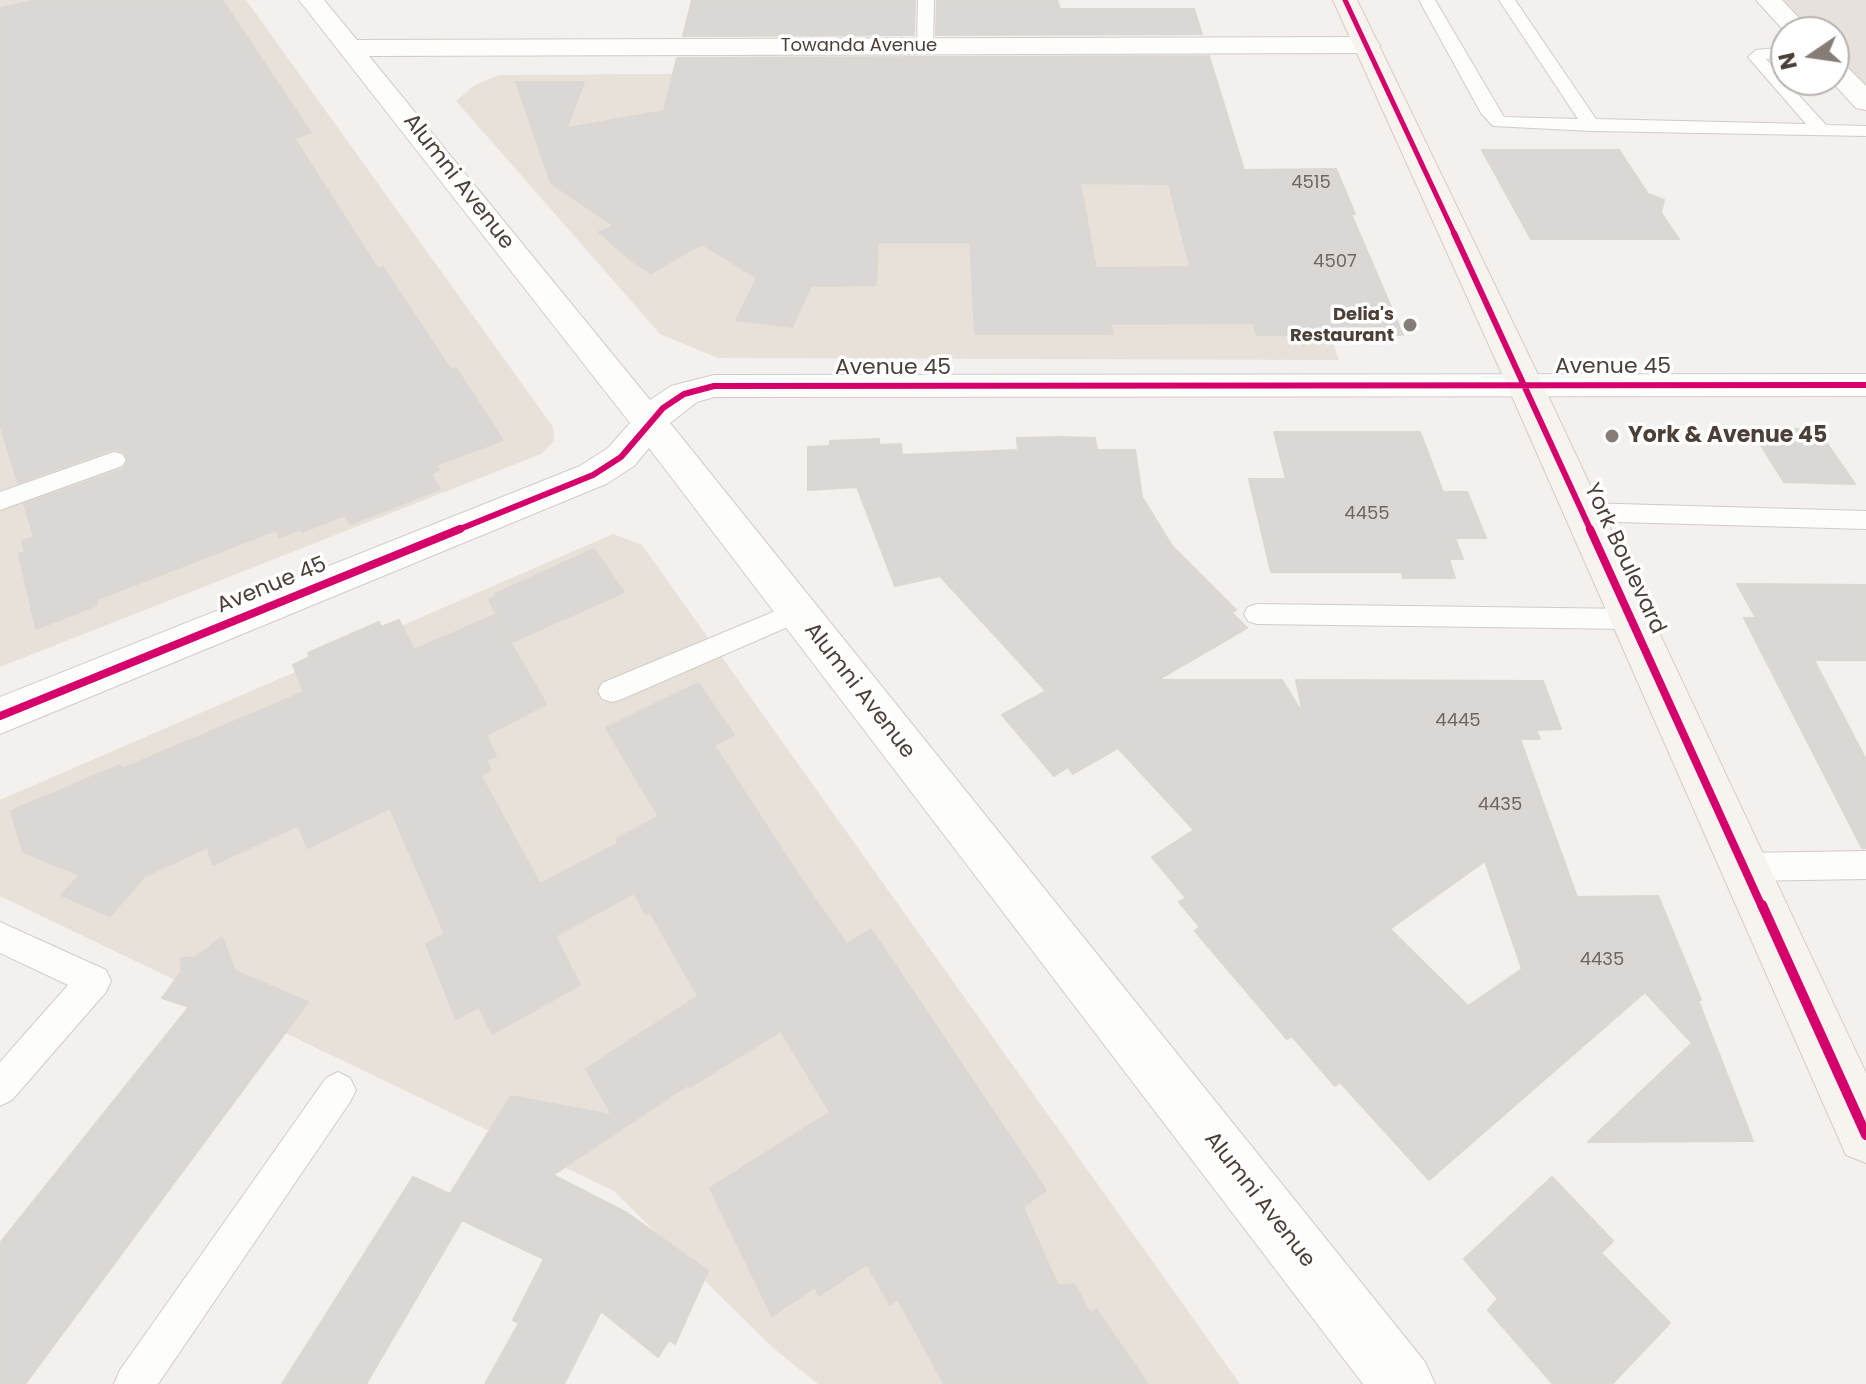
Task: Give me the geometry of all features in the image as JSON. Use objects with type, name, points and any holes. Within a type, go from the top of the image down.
[{"type":"main road","name":"York Boulevard","points":[[1345,0],[1525,385],[1744,867],[1849,1060],[1866,1135]]},
{"type":"street","name":"Alumni Avenue","points":[[311,0],[649,422],[1403,1384]]},
{"type":"street","points":[[1768,0],[1784,16]]},
{"type":"street","name":"Towanda Avenue","points":[[351,48],[1367,45]]},
{"type":"street","points":[[1850,86],[1866,102]]},
{"type":"street","name":"Avenue 45","points":[[0,716],[593,475],[621,457],[663,408],[684,394],[714,386],[1866,385]]},
{"type":"lane","points":[[925,46],[926,0]]},
{"type":"lane","points":[[1427,0],[1490,113],[1499,122],[1866,131]]},
{"type":"lane","points":[[1507,0],[1592,126]]},
{"type":"lane","points":[[1770,53],[1756,57],[1770,73]]},
{"type":"lane","points":[[1791,96],[1821,130]]},
{"type":"lane","points":[[0,501],[114,460]]},
{"type":"lane","points":[[1583,512],[1866,520]]},
{"type":"lane","points":[[612,691],[797,612]]},
{"type":"lane","points":[[1257,614],[1632,619]]},
{"type":"lane","points":[[1744,867],[1866,865]]},
{"type":"lane","points":[[0,937],[94,981],[0,1088]]},
{"type":"lane","points":[[134,1384],[338,1090]]},
{"type":"shaded area","points":[[0,0],[246,0],[553,427],[554,441],[541,454],[0,667]]},
{"type":"shaded area","points":[[1774,0],[1866,0],[1866,95],[1850,78],[1850,16],[1790,16]]},
{"type":"shaded area","points":[[1160,71],[1197,198],[1286,213],[1339,360],[718,358],[660,334],[456,101],[475,85],[499,75]]},
{"type":"shaded area","points":[[613,534],[642,545],[1240,1384],[818,1384],[773,1348],[614,1191],[0,896],[0,800]]},
{"type":"building","points":[[37,0],[222,0],[311,133],[294,138],[378,269],[383,267],[451,370],[456,368],[503,440],[436,465],[439,470],[431,474],[440,489],[350,524],[345,515],[302,532],[301,529],[279,537],[276,530],[96,600],[97,605],[36,629],[19,554],[25,552],[22,541],[34,537],[24,504],[123,469],[128,462],[124,452],[113,449],[18,483],[0,424],[0,8]]},
{"type":"building","points":[[692,0],[915,0],[914,35],[683,36]]},
{"type":"building","points":[[937,0],[1057,0],[1060,9],[1194,9],[1202,34],[936,35]]},
{"type":"building","points":[[1209,56],[1244,170],[1336,169],[1355,214],[1351,214],[1403,335],[1257,335],[1253,323],[1111,324],[1113,334],[975,334],[970,242],[878,242],[876,285],[811,286],[792,327],[736,320],[757,278],[702,244],[651,273],[632,261],[599,232],[614,226],[551,183],[516,82],[584,82],[567,128],[664,111],[677,58]],"holes":[[[1080,183],[1169,184],[1190,267],[1096,268]]]},
{"type":"building","points":[[1482,150],[1619,150],[1648,194],[1664,200],[1661,213],[1679,239],[1531,239]]},
{"type":"building","points":[[1758,429],[1817,429],[1855,484],[1784,482],[1753,433],[1761,433]]},
{"type":"building","points":[[1274,432],[1420,432],[1443,492],[1467,492],[1486,538],[1455,538],[1463,559],[1449,559],[1455,578],[1403,578],[1402,572],[1271,572],[1249,479],[1286,479]]},
{"type":"building","points":[[1017,438],[1095,438],[1097,450],[1135,450],[1142,497],[1172,546],[1236,610],[1231,612],[1247,628],[1158,680],[1282,680],[1303,714],[1296,680],[1543,681],[1561,729],[1536,730],[1540,739],[1520,739],[1577,897],[1658,896],[1701,1000],[1698,1000],[1753,1141],[1588,1142],[1692,1043],[1645,992],[1429,1180],[1340,1082],[1335,1086],[1292,1036],[1287,1039],[1195,931],[1200,927],[1179,902],[1186,898],[1152,857],[1194,830],[1118,748],[1073,774],[1068,767],[1054,776],[1002,715],[1046,691],[940,576],[895,586],[857,487],[808,490],[808,447],[830,446],[830,441],[879,439],[879,445],[901,444],[902,455],[1018,450]],"holes":[[[1485,861],[1522,969],[1468,1006],[1390,929]]]},
{"type":"building","points":[[594,549],[624,592],[512,642],[489,600],[497,596],[495,594]]},
{"type":"building","points":[[1737,584],[1866,585],[1866,660],[1814,660],[1866,760],[1866,848],[1862,848],[1744,618],[1756,618]]},
{"type":"building","points":[[495,615],[546,704],[486,735],[496,756],[486,760],[491,770],[481,776],[540,884],[619,843],[616,839],[659,817],[606,728],[698,683],[734,735],[714,745],[803,882],[847,944],[871,929],[1046,1190],[1023,1207],[1058,1286],[1074,1284],[1090,1313],[1096,1309],[1148,1384],[944,1384],[898,1299],[890,1305],[867,1264],[819,1296],[815,1287],[772,1316],[710,1188],[830,1112],[781,1031],[690,1087],[688,1085],[553,1175],[627,1213],[708,1271],[675,1344],[669,1340],[658,1357],[601,1311],[564,1384],[485,1384],[519,1323],[513,1320],[544,1259],[462,1220],[366,1384],[282,1384],[413,1177],[450,1194],[511,1096],[612,1115],[586,1069],[698,996],[650,912],[646,915],[634,893],[555,936],[580,985],[492,1034],[479,1007],[456,1019],[426,944],[445,934],[390,808],[307,848],[298,825],[213,865],[207,847],[145,876],[110,916],[61,895],[80,875],[23,852],[11,811],[120,765],[122,769],[304,692],[293,665],[310,657],[308,653],[379,622],[381,627],[399,620],[414,650]]},
{"type":"building","points":[[222,937],[235,971],[308,1002],[25,1384],[0,1384],[0,1243],[189,1007],[162,998],[181,972],[181,958],[195,958]]},
{"type":"building","points":[[1552,1177],[1613,1241],[1601,1253],[1670,1323],[1612,1384],[1553,1384],[1488,1310],[1498,1299],[1464,1259]]},
{"type":"cycle path","points":[[1345,0],[1525,385],[1866,1135]]},
{"type":"cycle path","points":[[0,716],[593,475],[621,457],[663,408],[684,394],[714,386],[1866,385]]},
{"type":"place","name":"Delia's Restaurant","points":[[1410,325]]},
{"type":"place","name":"York & Avenue 45","points":[[1612,436]]}]
